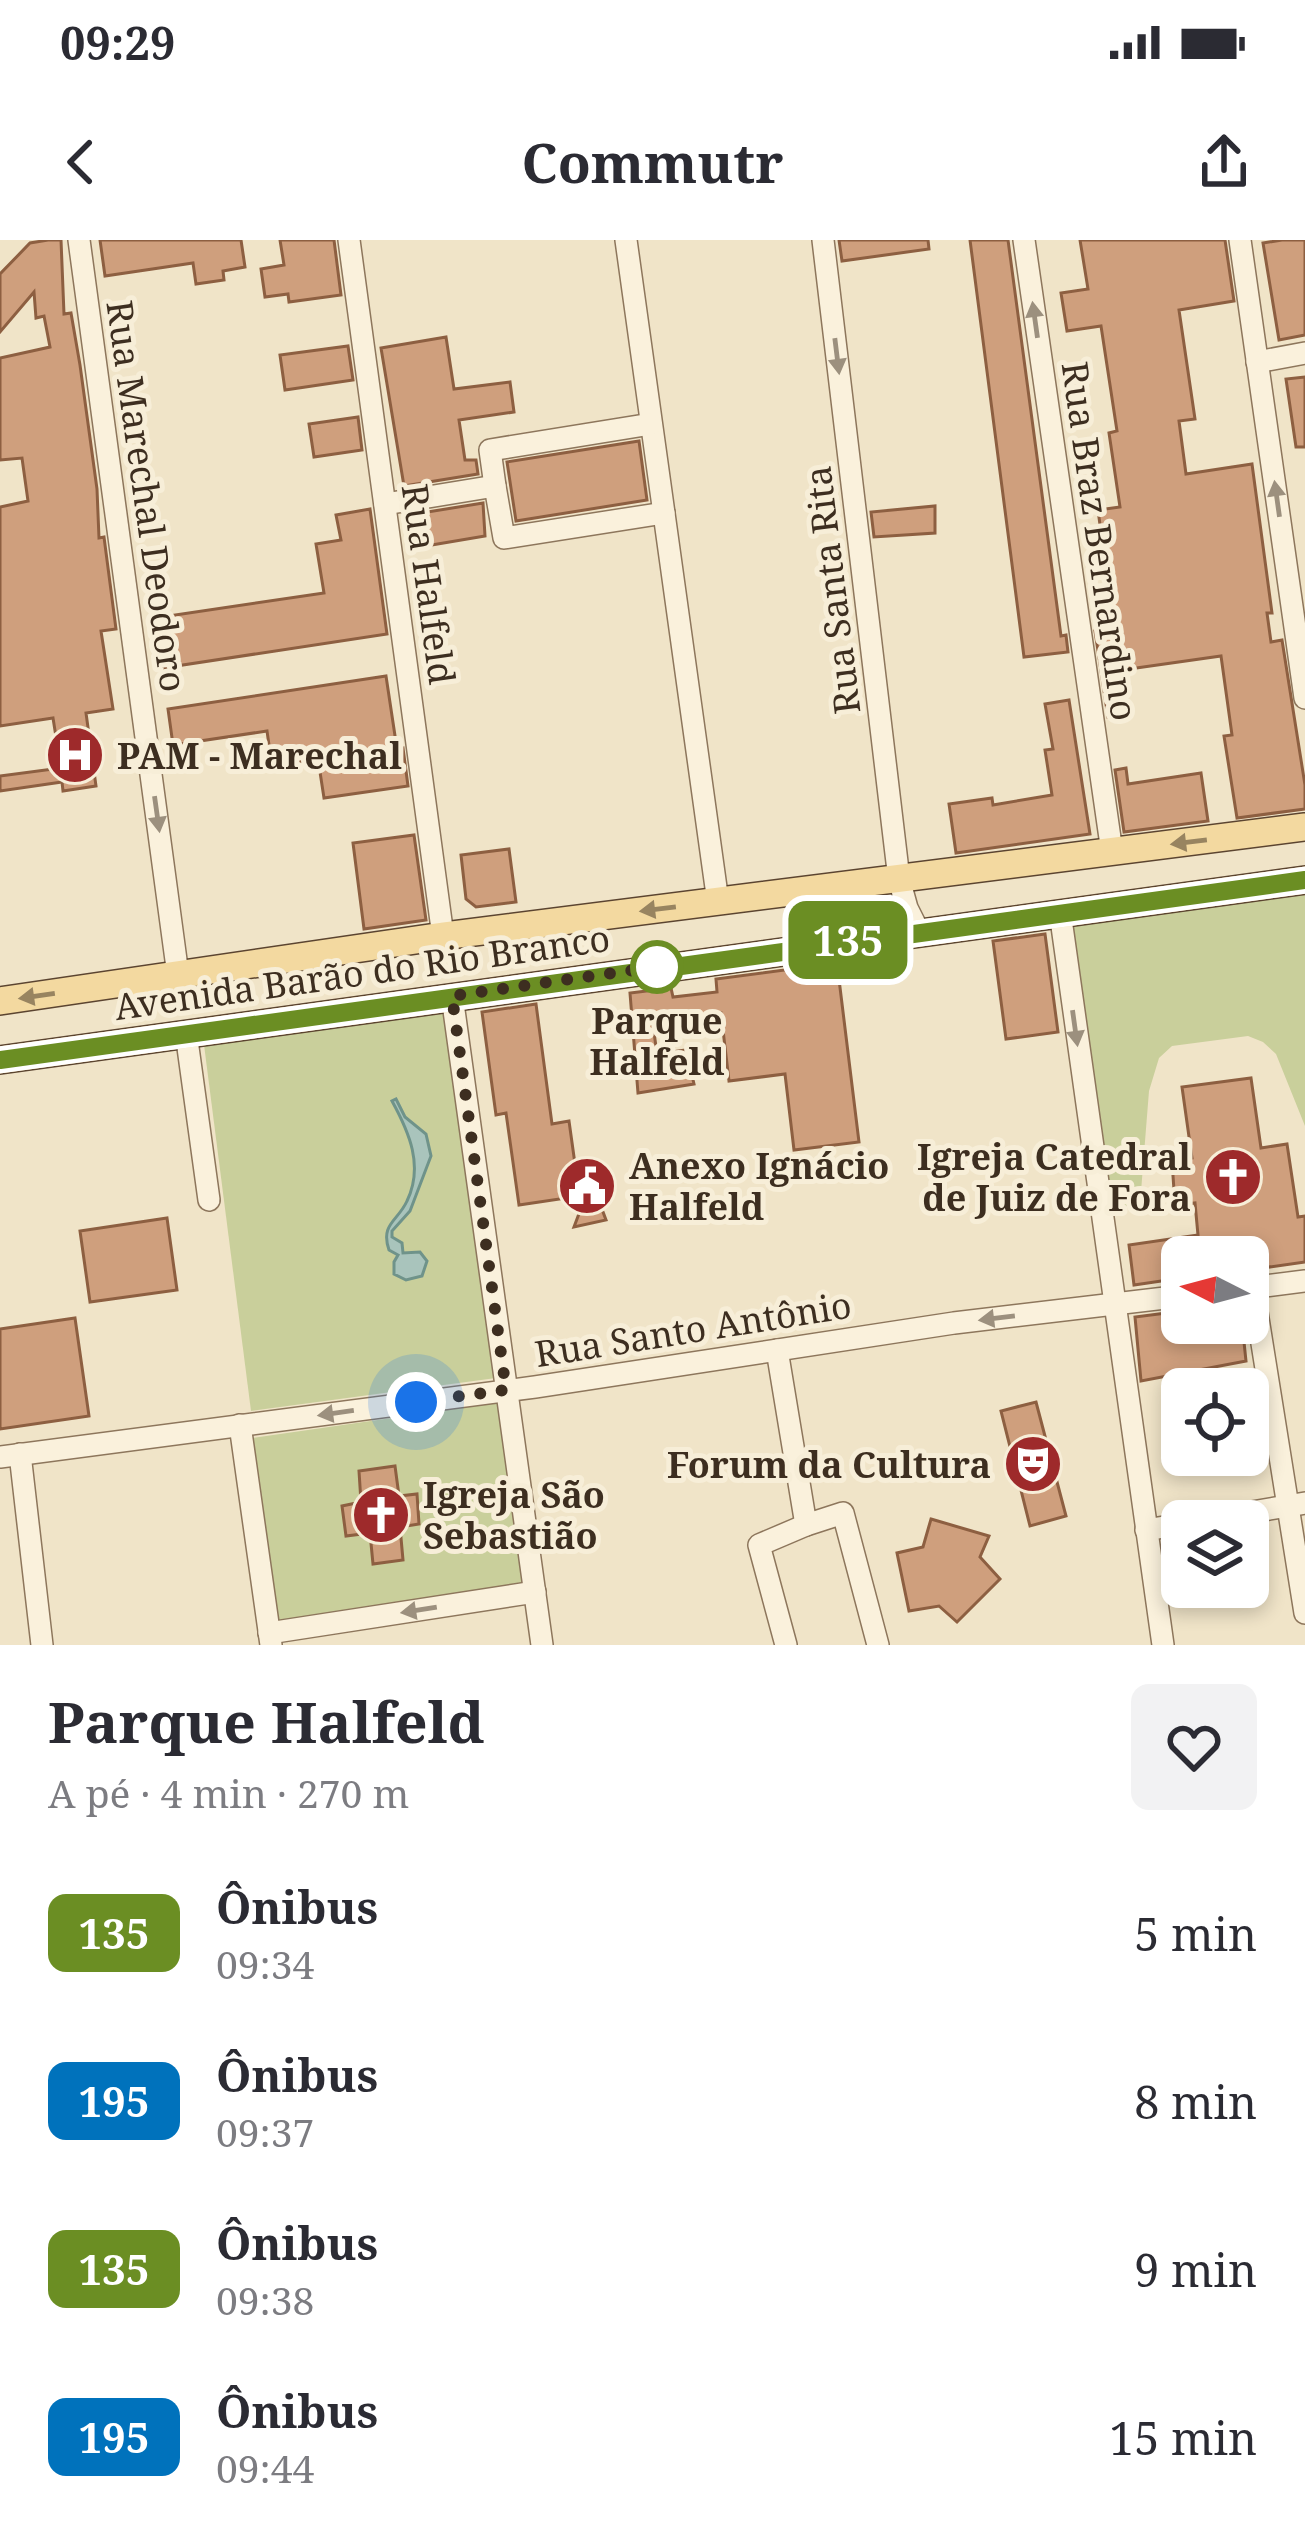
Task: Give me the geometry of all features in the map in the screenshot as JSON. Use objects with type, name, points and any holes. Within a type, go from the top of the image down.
[{"type":"main road","name":"Avenida Barão do Rio Branco","points":[[0,1001],[443,936],[1305,827]]},
{"type":"main road","name":"Avenida Barão do Rio Branco","points":[[0,1060],[1305,880]]},
{"type":"street","name":"Rua Marechal Deodoro","points":[[79,240],[178,975]]},
{"type":"street","name":"Rua Halfeld","points":[[349,240],[443,936]]},
{"type":"street","points":[[626,240],[718,902]]},
{"type":"street","name":"Rua Santa Rita","points":[[823,240],[899,879],[918,930]]},
{"type":"street","name":"Rua Braz Bernardino","points":[[1024,240],[1112,852]]},
{"type":"street","points":[[1240,240],[1305,698]]},
{"type":"street","points":[[1257,362],[1305,353]]},
{"type":"street","points":[[651,424],[490,450],[495,486],[504,538],[664,513]]},
{"type":"street","points":[[385,504],[495,486]]},
{"type":"street","points":[[1060,912],[1162,1645]]},
{"type":"street","points":[[452,996],[542,1645]]},
{"type":"street","points":[[186,1033],[209,1199]]},
{"type":"street","points":[[1269,1286],[1305,1281]]},
{"type":"street","name":"Rua Santo Antônio","points":[[10,1455],[1161,1298]]},
{"type":"street","points":[[1262,1344],[1297,1504],[1305,1612]]},
{"type":"street","points":[[776,1350],[806,1525]]},
{"type":"street","points":[[240,1425],[270,1639],[535,1592]]},
{"type":"street","points":[[10,1455],[42,1645]]},
{"type":"street","points":[[786,1645],[759,1545],[843,1513],[878,1645]]},
{"type":"street","points":[[1146,1530],[1161,1528]]},
{"type":"green space","points":[[1305,894],[1305,1126],[1276,1054],[1263,1042],[1248,1036],[1172,1046],[1159,1058],[1149,1091],[1140,1204],[1112,1209],[1070,924]]},
{"type":"green space","points":[[447,1002],[496,1378],[251,1411],[203,1037]]},
{"type":"green space","points":[[503,1402],[530,1589],[278,1625],[252,1438]]},
{"type":"water","points":[[396,1099],[405,1117],[426,1134],[431,1156],[410,1211],[392,1231],[403,1253],[420,1252],[427,1261],[422,1276],[406,1280],[394,1274],[398,1255],[389,1250],[387,1241],[388,1228],[407,1201],[414,1175],[409,1137],[392,1101]]},
{"type":"building","points":[[61,240],[64,314],[71,313],[97,489],[99,538],[104,537],[116,629],[101,631],[113,709],[86,713],[96,786],[63,791],[62,782],[0,791],[0,776],[61,768],[53,718],[0,726],[0,507],[28,501],[22,458],[0,460],[0,358],[50,347],[44,316],[36,318],[34,292],[0,332],[0,274],[30,243]]},
{"type":"building","points":[[100,240],[241,240],[245,267],[223,271],[224,280],[196,284],[193,263],[105,276]]},
{"type":"building","points":[[280,240],[334,240],[341,295],[289,302],[288,294],[265,297],[261,269],[284,265]]},
{"type":"building","points":[[839,240],[928,240],[929,249],[842,261]]},
{"type":"building","points":[[970,240],[1008,240],[1061,636],[1066,635],[1068,652],[1024,657]]},
{"type":"building","points":[[1080,240],[1225,240],[1234,301],[1179,310],[1195,419],[1179,421],[1186,474],[1252,464],[1272,613],[1267,613],[1271,642],[1282,640],[1305,809],[1237,818],[1224,736],[1232,735],[1221,656],[1108,672],[1114,716],[1108,717],[1095,631],[1114,628],[1098,510],[1120,507],[1109,433],[1117,431],[1101,326],[1067,331],[1061,293],[1088,289]]},
{"type":"building","points":[[1305,240],[1305,335],[1279,340],[1263,243]]},
{"type":"building","points":[[446,337],[454,389],[510,382],[514,412],[459,420],[465,460],[476,460],[478,474],[404,486],[381,348]]},
{"type":"building","points":[[348,346],[353,380],[285,390],[280,355]]},
{"type":"building","points":[[1305,377],[1305,447],[1296,447],[1286,379]]},
{"type":"building","points":[[358,417],[362,450],[314,457],[309,424]]},
{"type":"building","points":[[639,441],[647,500],[516,521],[507,462]]},
{"type":"building","points":[[483,503],[485,536],[414,548],[409,515]]},
{"type":"building","points":[[935,506],[935,533],[874,537],[871,512]]},
{"type":"building","points":[[370,509],[387,634],[163,668],[155,618],[324,593],[316,544],[341,540],[336,515]]},
{"type":"building","points":[[386,676],[408,786],[324,798],[318,759],[272,766],[267,731],[173,745],[168,709]]},
{"type":"building","points":[[1069,700],[1090,834],[956,853],[949,804],[992,798],[993,805],[1052,795],[1045,750],[1053,749],[1045,704]]},
{"type":"building","points":[[1126,768],[1128,784],[1201,773],[1208,821],[1124,832],[1115,770]]},
{"type":"building","points":[[414,835],[426,920],[364,929],[353,843]]},
{"type":"building","points":[[509,849],[516,902],[476,907],[466,899],[461,855]]},
{"type":"building","points":[[1045,934],[1058,1032],[1006,1039],[993,941]]},
{"type":"building","points":[[837,963],[859,1142],[794,1150],[785,1074],[729,1081],[721,1013],[653,1025],[657,1054],[686,1050],[694,1084],[638,1093],[630,993],[671,988],[673,997],[717,992],[716,979]]},
{"type":"building","points":[[536,1004],[552,1124],[569,1121],[575,1164],[584,1161],[606,1220],[574,1227],[586,1195],[519,1205],[506,1113],[496,1115],[482,1012]]},
{"type":"building","name":"Igreja Catedral de Juiz de Fora","points":[[1251,1078],[1261,1148],[1287,1144],[1298,1217],[1305,1216],[1305,1262],[1269,1267],[1269,1236],[1191,1236],[1198,1235],[1195,1203],[1175,1205],[1172,1161],[1192,1158],[1182,1087]]},
{"type":"building","points":[[167,1218],[177,1290],[90,1302],[80,1231]]},
{"type":"building","name":"Igreja Catedral de Juiz de Fora","points":[[1161,1240],[1161,1281],[1134,1285],[1129,1245]]},
{"type":"building","points":[[1161,1314],[1161,1344],[1244,1344],[1246,1361],[1209,1368],[1161,1368],[1161,1377],[1141,1381],[1135,1317]]},
{"type":"building","points":[[75,1318],[89,1416],[0,1429],[0,1329]]},
{"type":"building","name":"Forum da Cultura","points":[[1036,1402],[1066,1516],[1030,1526],[1001,1411]]},
{"type":"building","name":"Igreja São Sebastião","points":[[395,1466],[399,1496],[417,1494],[419,1524],[400,1527],[403,1560],[373,1564],[370,1533],[346,1536],[342,1506],[361,1502],[359,1471]]},
{"type":"building","points":[[931,1519],[989,1536],[980,1557],[1000,1579],[957,1622],[939,1606],[909,1611],[897,1553],[923,1547]]},
{"type":"bus line","name":"135","points":[[0,1060],[1305,880]]},
{"type":"place","name":"PAM - Marechal","points":[[75,755]]},
{"type":"place","name":"Parque Halfeld","points":[[657,967]]},
{"type":"place","name":"Igreja Catedral de Juiz de Fora","points":[[1233,1177]]},
{"type":"place","name":"Anexo Ignácio Halfeld","points":[[587,1186]]},
{"type":"place","name":"Forum da Cultura","points":[[1033,1464]]},
{"type":"place","name":"Igreja São Sebastião","points":[[381,1515]]},
{"type":"route","points":[[416,1402],[506,1390],[452,996],[676,964],[657,967]]}]
